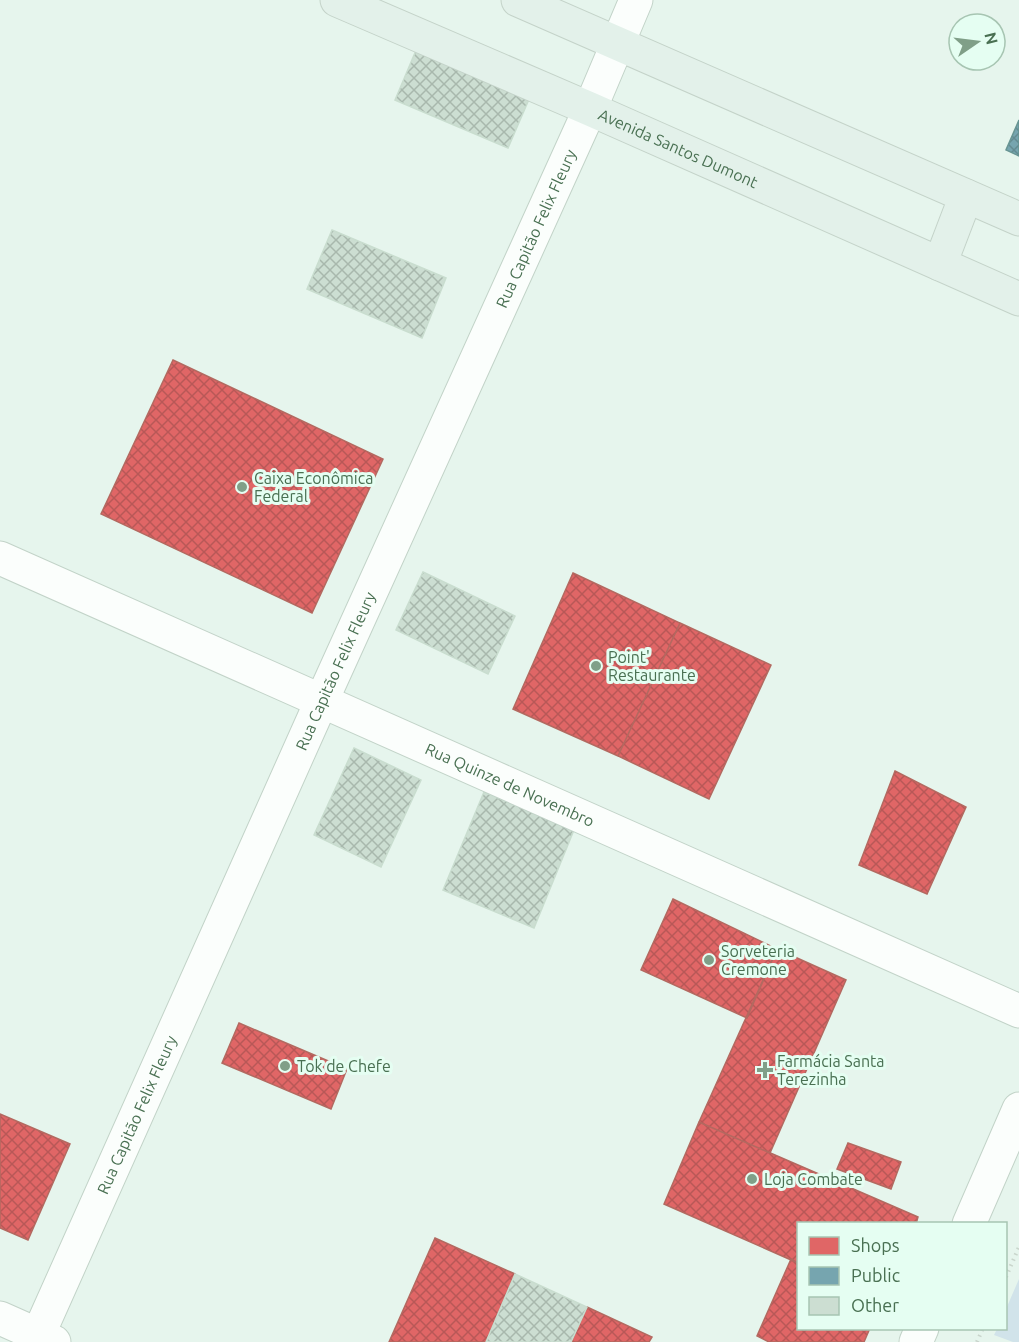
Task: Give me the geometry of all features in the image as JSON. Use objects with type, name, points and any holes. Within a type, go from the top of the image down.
[{"type":"main road","name":"Avenida Santos Dumont","points":[[338,0],[1019,299]]},
{"type":"main road","points":[[518,0],[1019,219]]},
{"type":"main road","points":[[939,264],[966,196]]},
{"type":"street","name":"Rua Capitão Felix Fleury","points":[[42,1340],[322,700],[590,109],[636,0]]},
{"type":"street","name":"Rua Quinze de Novembro","points":[[0,558],[1019,1011]]},
{"type":"street","points":[[970,1222],[1019,1109]]},
{"type":"street","points":[[0,1318],[42,1340]]},
{"type":"path","points":[[1007,1273],[1019,1246]]},
{"type":"shaded area","points":[[1019,1279],[1019,1342],[994,1335],[996,1330],[1007,1330],[1007,1307]]},
{"type":"building: Shops","name":"Caixa Econômica Federal","points":[[173,360],[383,459],[312,613],[101,514]]},
{"type":"building: Shops","name":"Point' Restaurante","points":[[573,573],[680,623],[618,756],[513,709]]},
{"type":"building: Shops","points":[[680,623],[771,665],[709,799],[618,756]]},
{"type":"building: Shops","points":[[895,771],[966,807],[927,894],[859,865]]},
{"type":"building: Shops","name":"Sorveteria Cremone","points":[[673,899],[777,949],[747,1018],[641,970]]},
{"type":"building: Shops","name":"Farmácia Santa Terezinha","points":[[777,949],[846,980],[770,1153],[699,1122]]},
{"type":"building: Shops","name":"Tok de Chefe","points":[[239,1023],[347,1069],[331,1109],[222,1063]]},
{"type":"building: Shops","points":[[0,1114],[70,1144],[28,1240],[0,1228]]},
{"type":"building: Shops","name":"Loja Combate","points":[[699,1122],[918,1217],[917,1222],[797,1222],[797,1263],[664,1204]]},
{"type":"building: Shops","points":[[848,1143],[901,1162],[891,1189],[837,1169]]},
{"type":"building: Shops","points":[[435,1238],[515,1274],[486,1342],[389,1342]]},
{"type":"building: Shops","points":[[791,1259],[797,1262],[797,1330],[869,1330],[864,1342],[769,1342],[757,1336]]},
{"type":"building: Shops","points":[[587,1307],[652,1337],[649,1342],[571,1342]]},
{"type":"building: Public","points":[[1019,120],[1019,156],[1006,150]]},
{"type":"building: Other","points":[[417,48],[530,97],[508,148],[395,100]]},
{"type":"building: Other","points":[[332,230],[446,278],[422,338],[307,289]]},
{"type":"building: Other","points":[[423,572],[515,616],[488,674],[396,630]]},
{"type":"building: Other","points":[[354,748],[421,780],[381,867],[314,835]]},
{"type":"building: Other","points":[[484,792],[574,830],[534,928],[443,890]]},
{"type":"building: Other","points":[[515,1274],[587,1307],[571,1342],[486,1342]]},
{"type":"place","name":"Caixa Econômica Federal","points":[[242,487]]},
{"type":"place","name":"Point' Restaurante","points":[[596,666]]},
{"type":"place","name":"Sorveteria Cremone","points":[[709,960]]},
{"type":"place","name":"Tok de Chefe","points":[[285,1066]]},
{"type":"place","name":"Farmácia Santa Terezinha","points":[[765,1070]]},
{"type":"place","name":"Loja Combate","points":[[752,1179]]}]
